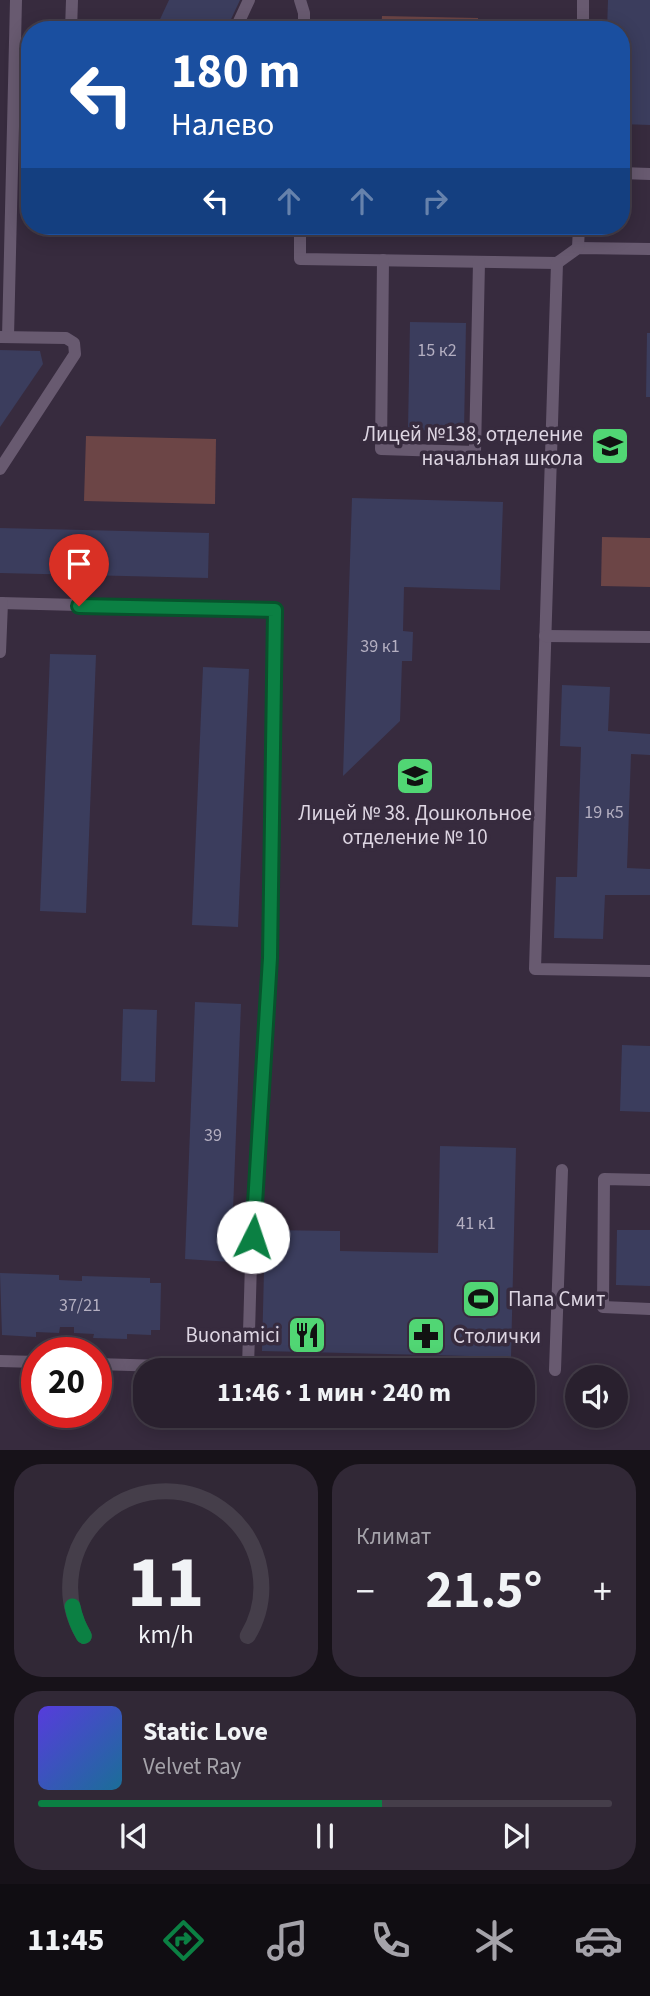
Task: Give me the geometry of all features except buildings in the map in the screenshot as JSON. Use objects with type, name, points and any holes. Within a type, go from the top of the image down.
[{"type":"lane","points":[[0,469],[75,354],[74,343],[66,338],[4,337],[16,0]]},
{"type":"lane","points":[[71,21],[72,0]]},
{"type":"lane","points":[[239,21],[249,0]]},
{"type":"lane","points":[[300,0],[304,21]]},
{"type":"lane","points":[[583,0],[583,21]]},
{"type":"lane","points":[[630,173],[650,174]]},
{"type":"lane","points":[[300,235],[300,259],[557,263],[579,248],[650,249]]},
{"type":"lane","points":[[579,235],[579,248]]},
{"type":"lane","points":[[383,260],[381,449],[475,452],[479,262]]},
{"type":"lane","points":[[557,263],[535,969],[650,971]]},
{"type":"lane","points":[[0,652],[1,603],[275,610],[270,958],[251,1262],[248,1358]]},
{"type":"lane","points":[[545,636],[650,637]]},
{"type":"lane","points":[[555,1370],[562,1170]]},
{"type":"lane","points":[[650,1180],[604,1179],[603,1307],[650,1309]]},
{"type":"lane","points":[[0,1361],[21,1362]]},
{"type":"lane","points":[[112,1364],[133,1365]]},
{"type":"shaded area","points":[[382,16],[478,18],[478,21],[382,21]]},
{"type":"shaded area","points":[[86,436],[216,439],[215,504],[84,501]]},
{"type":"shaded area","points":[[602,537],[650,538],[650,587],[601,586]]},
{"type":"place","name":"Лицей №138, отделение начальная школа","points":[[610,446]]},
{"type":"place","name":"Лицей № 38. Дошкольное отделение № 10","points":[[415,776]]},
{"type":"place","name":"Папа Смит","points":[[481,1299]]},
{"type":"place","name":"Buonamici","points":[[307,1335]]},
{"type":"place","name":"Столички","points":[[426,1336]]},
{"type":"route","points":[[79,606],[275,610],[270,958],[253,1237]]}]
